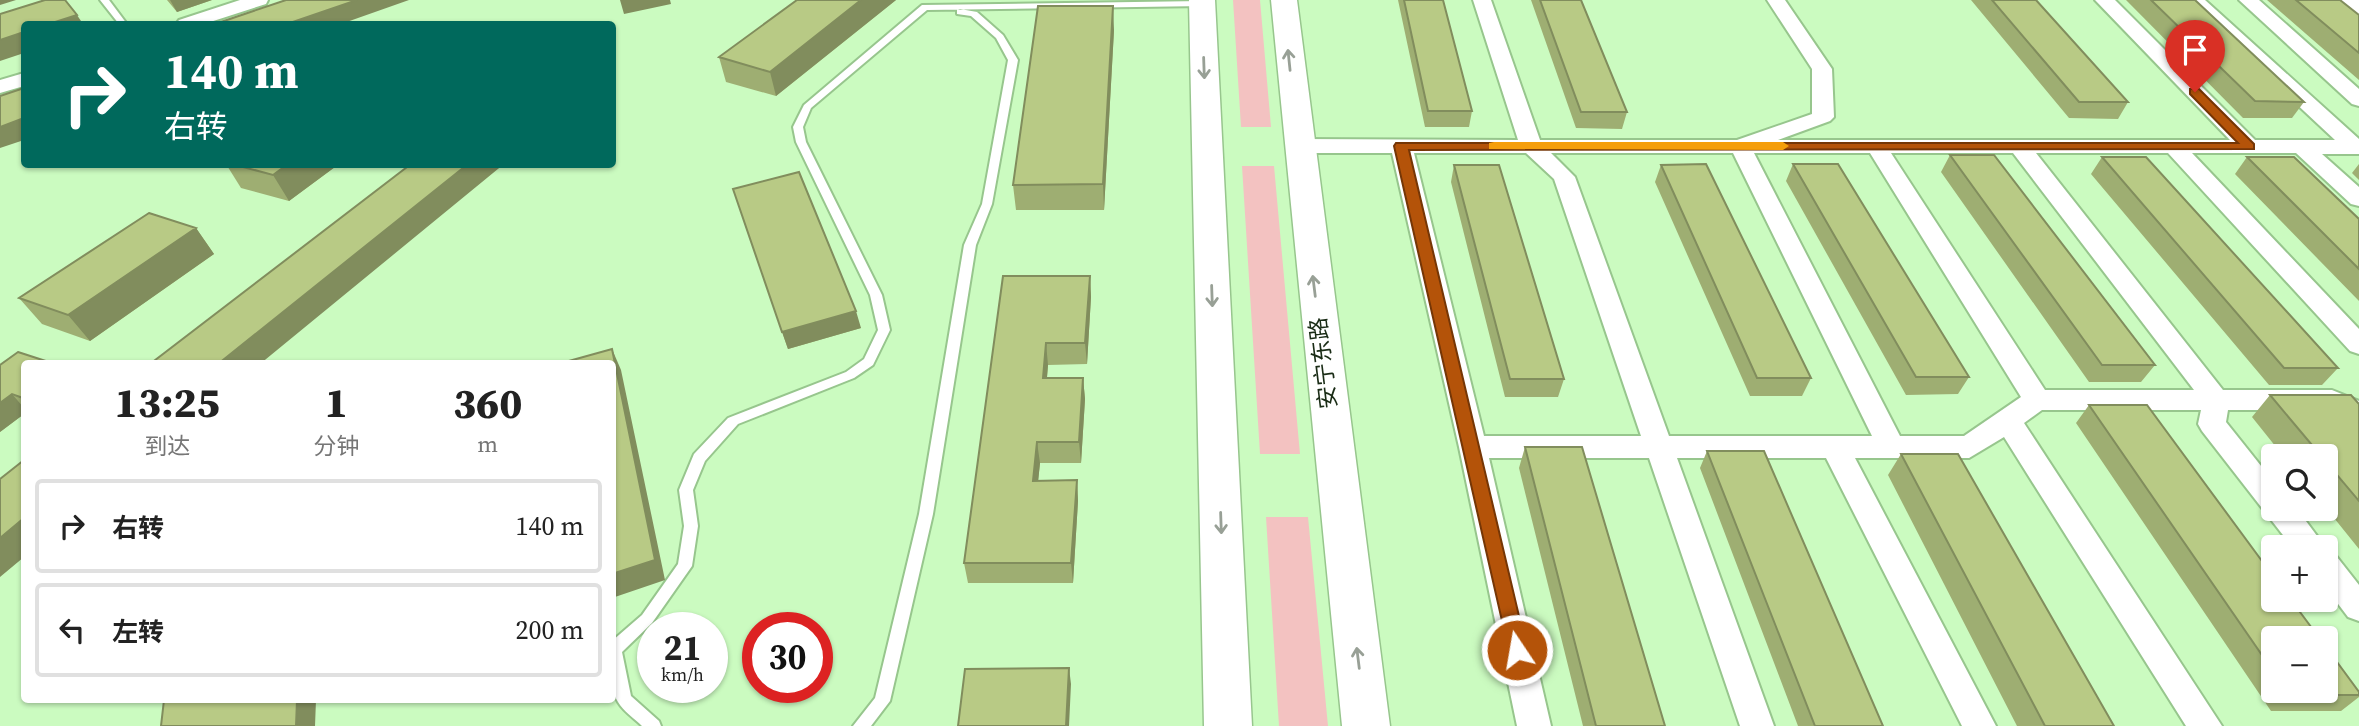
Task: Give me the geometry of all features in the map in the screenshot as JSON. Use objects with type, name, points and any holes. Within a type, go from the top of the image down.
[{"type":"main road","name":"安宁东路","points":[[1283,0],[1366,726]]},
{"type":"main road","points":[[1202,2],[1228,726]]},
{"type":"street","points":[[195,21],[259,0]]},
{"type":"street","points":[[1482,0],[1531,146],[1564,177],[1757,726]]},
{"type":"street","points":[[1740,146],[1823,117],[1822,69],[1776,0]]},
{"type":"street","points":[[2104,0],[2249,147]]},
{"type":"street","points":[[2194,0],[2357,147]]},
{"type":"street","points":[[2248,0],[2359,100]]},
{"type":"street","points":[[2348,0],[2359,9]]},
{"type":"street","points":[[0,87],[21,80]]},
{"type":"street","points":[[1298,146],[2357,147]]},
{"type":"street","points":[[1401,146],[1473,447],[1534,726]]},
{"type":"street","points":[[1740,146],[1891,447]]},
{"type":"street","points":[[1876,146],[2037,400]]},
{"type":"street","points":[[2020,146],[2216,400],[2212,424],[2261,486]]},
{"type":"street","points":[[2173,146],[2359,345]]},
{"type":"street","points":[[2302,147],[2359,200]]},
{"type":"street","points":[[1473,447],[1969,447],[2037,400],[2333,400],[2359,412]]},
{"type":"street","points":[[2008,420],[2204,726]]},
{"type":"street","points":[[1835,447],[1979,726]]},
{"type":"street","points":[[2290,521],[2301,535]]},
{"type":"street","points":[[2338,581],[2359,608]]},
{"type":"lane","points":[[104,0],[121,21]]},
{"type":"lane","points":[[616,648],[647,620],[685,566],[691,526],[686,489],[699,458],[733,421],[850,374],[869,362],[884,330],[876,295],[801,142],[798,127],[807,107],[925,7],[1202,2]]},
{"type":"lane","points":[[861,726],[882,701],[926,514],[970,245],[987,204],[1013,60],[1000,37],[974,14],[925,7]]},
{"type":"lane","points":[[616,664],[624,699],[653,726]]},
{"type":"shaded area","points":[[1233,0],[1260,0],[1271,127],[1241,127]]},
{"type":"shaded area","points":[[1242,166],[1274,166],[1300,454],[1260,454]]},
{"type":"shaded area","points":[[1266,517],[1308,517],[1328,726],[1279,726]]},
{"type":"building","points":[[45,0],[65,0],[77,15],[58,21],[21,21],[21,33],[0,40],[0,14]]},
{"type":"building","points":[[286,0],[357,0],[296,21],[224,21]]},
{"type":"building","points":[[797,0],[861,0],[770,72],[719,57]]},
{"type":"building","points":[[1404,0],[1443,0],[1472,111],[1428,111]]},
{"type":"building","points":[[1540,0],[1581,0],[1627,112],[1581,112]]},
{"type":"building","points":[[1992,0],[2036,0],[2128,102],[2079,102]]},
{"type":"building","points":[[2151,0],[2195,0],[2304,102],[2255,101]]},
{"type":"building","points":[[2296,0],[2340,0],[2359,15],[2359,53]]},
{"type":"building","points":[[1038,6],[1113,6],[1103,184],[1013,185]]},
{"type":"building","points":[[21,89],[21,119],[0,127],[0,96]]},
{"type":"building","points":[[1950,155],[1994,155],[2155,365],[2102,365]]},
{"type":"building","points":[[2102,157],[2146,157],[2338,368],[2284,368]]},
{"type":"building","points":[[2247,157],[2294,157],[2359,219],[2359,269]]},
{"type":"building","points":[[1706,164],[1811,378],[1757,378],[1661,165]]},
{"type":"building","points":[[1793,164],[1838,164],[1969,377],[1916,377]]},
{"type":"building","points":[[1454,165],[1499,165],[1564,379],[1510,379]]},
{"type":"building","points":[[247,168],[283,168],[273,175]]},
{"type":"building","points":[[406,168],[463,168],[223,360],[155,360]]},
{"type":"building","points":[[799,172],[856,311],[782,332],[733,189]]},
{"type":"building","points":[[149,213],[196,228],[68,315],[19,298]]},
{"type":"building","points":[[1003,276],[1090,276],[1085,343],[1046,343],[1043,378],[1083,378],[1079,442],[1037,442],[1033,481],[1077,480],[1071,563],[964,563]]},
{"type":"building","points":[[612,349],[614,360],[572,360]]},
{"type":"building","points":[[18,352],[43,360],[21,360],[21,397],[12,394],[0,403],[0,365]]},
{"type":"building","points":[[616,369],[655,560],[616,573]]},
{"type":"building","points":[[2270,395],[2351,395],[2359,404],[2359,501],[2338,476],[2338,444],[2311,444]]},
{"type":"building","points":[[2089,405],[2147,405],[2261,560],[2261,612],[2300,612],[2310,626],[2261,626],[2261,654]]},
{"type":"building","points":[[1525,447],[1582,447],[1665,726],[1596,726]]},
{"type":"building","points":[[1707,451],[1764,451],[1883,726],[1815,726]]},
{"type":"building","points":[[1901,454],[1958,454],[2114,726],[2045,726]]},
{"type":"building","points":[[21,462],[21,520],[0,538],[0,479]]},
{"type":"building","points":[[2338,663],[2359,692],[2359,695],[2338,695]]},
{"type":"building","points":[[1069,668],[1066,726],[958,726],[965,669]]},
{"type":"building","points":[[164,703],[297,703],[296,726],[161,726]]},
{"type":"slow traffic","points":[[1494,146],[1783,146]]},
{"type":"route","points":[[1517,650],[1473,447],[1401,146],[2249,147],[2195,92]]}]
